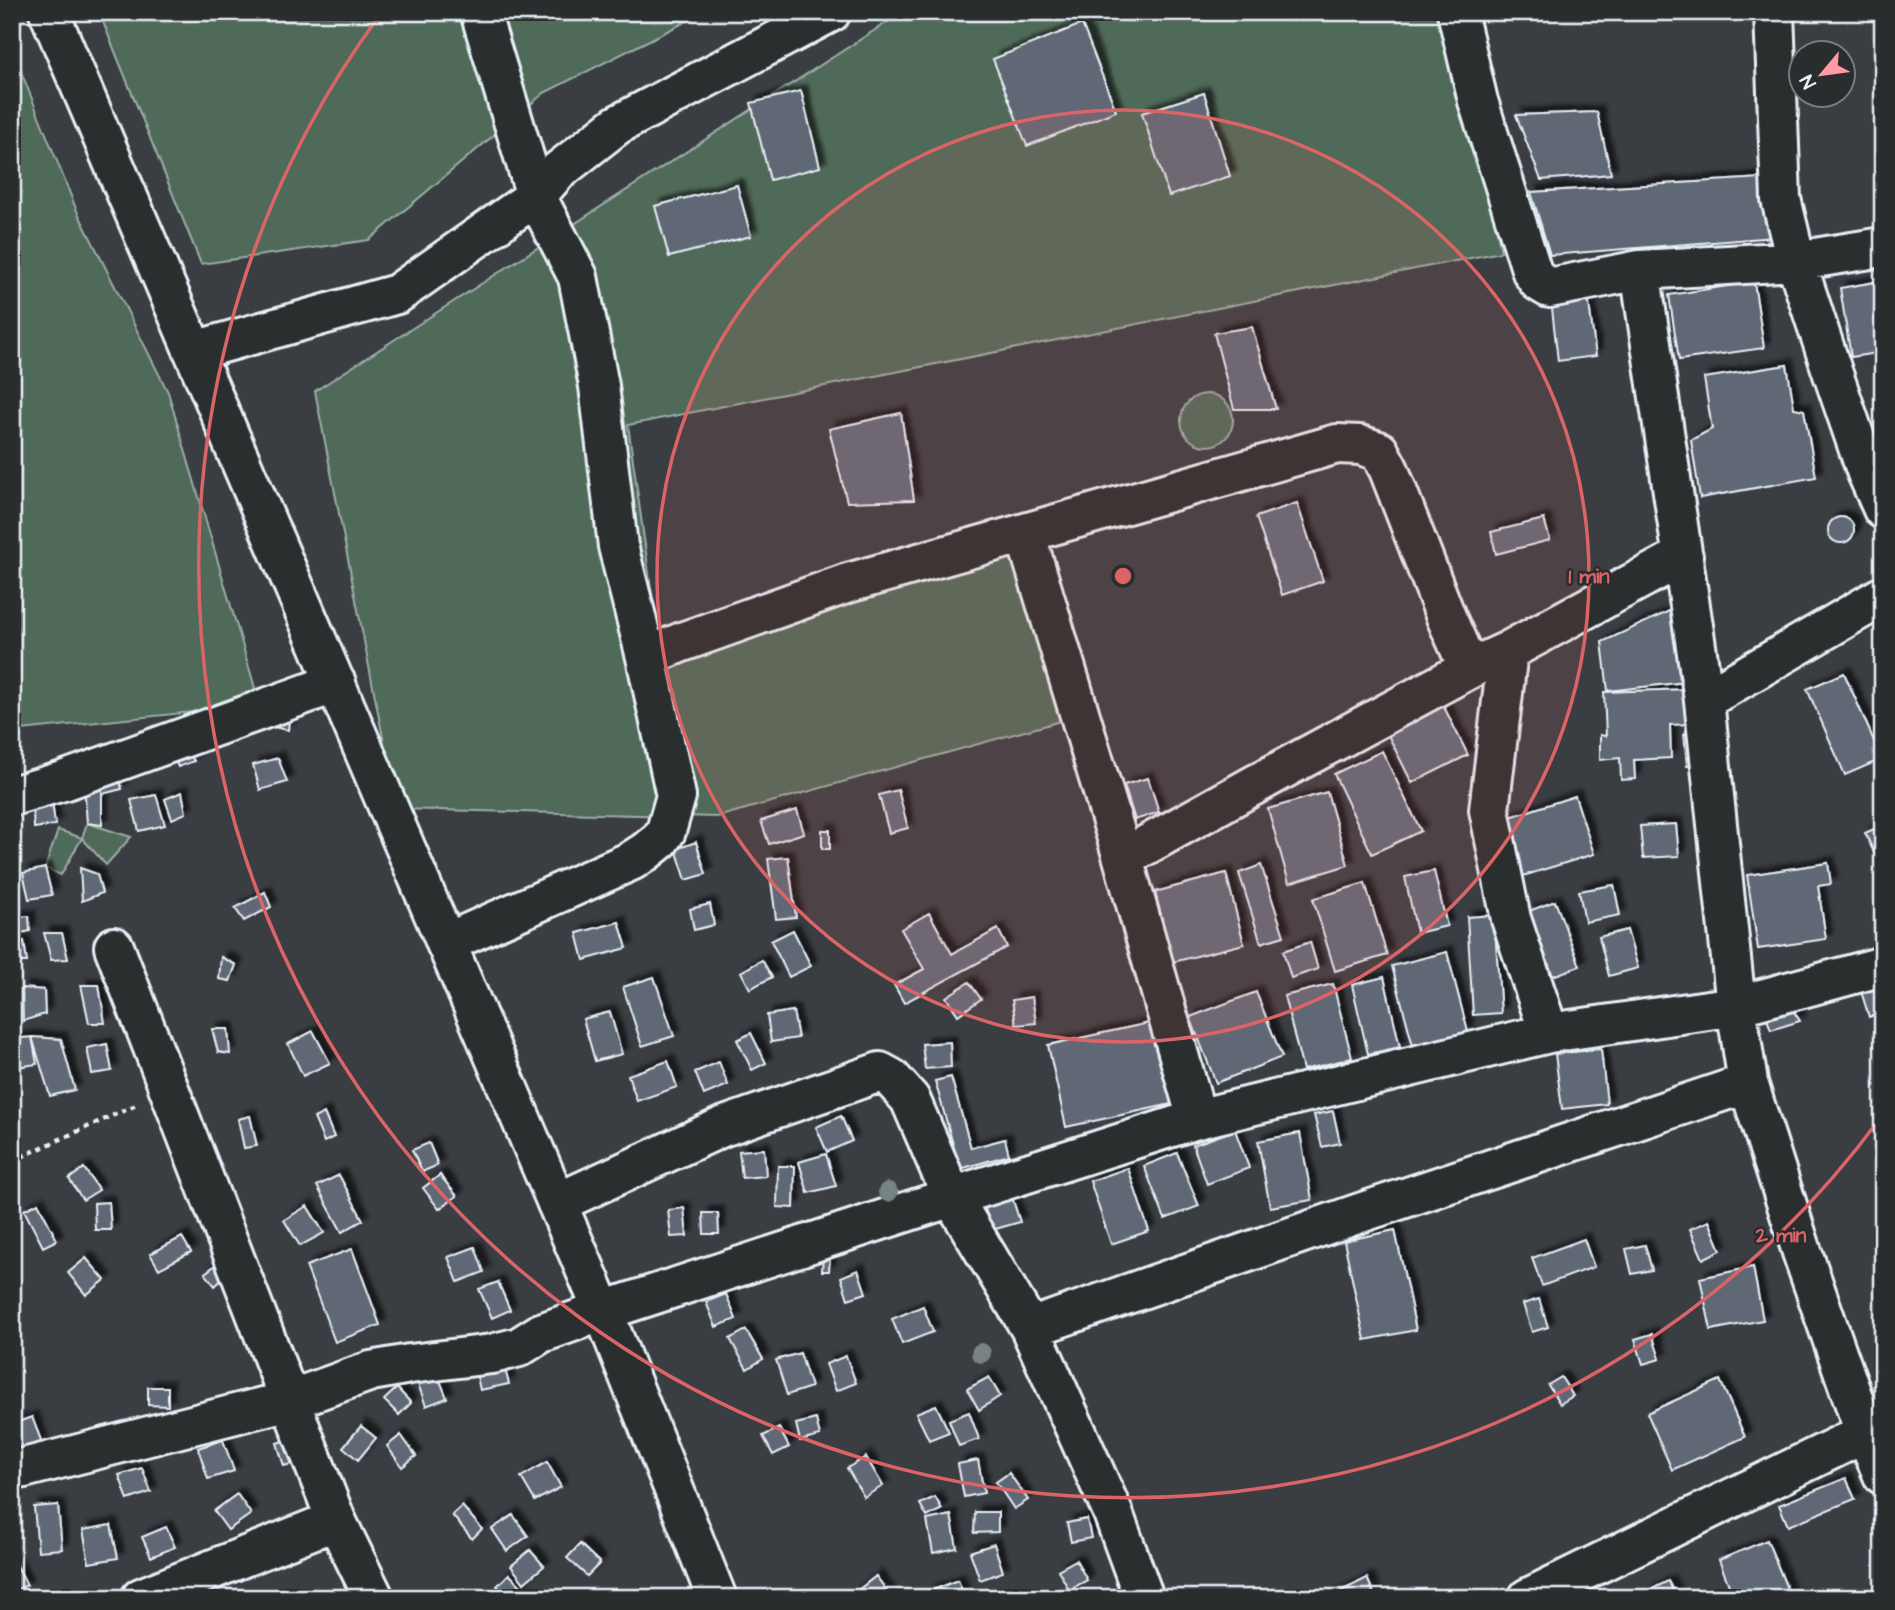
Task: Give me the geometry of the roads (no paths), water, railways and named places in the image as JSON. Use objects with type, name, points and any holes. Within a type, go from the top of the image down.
[{"type":"street","points":[[49,12],[603,1311],[717,1598]]},
{"type":"street","points":[[446,943],[631,861],[660,840],[666,831],[676,796],[618,545],[599,386],[578,277],[536,196],[480,12]]},
{"type":"street","points":[[194,351],[397,294],[536,196],[557,172],[617,125],[831,12]]},
{"type":"street","points":[[1457,12],[1478,101],[1532,272],[1539,282],[1549,288],[1640,270],[1796,261],[1883,247]]},
{"type":"street","points":[[1774,12],[1781,199],[1796,261],[1863,460],[1883,509]]},
{"type":"street","points":[[1640,270],[1704,700],[1736,1006],[1748,1083],[1802,1252],[1865,1433],[1883,1475]]},
{"type":"street","points":[[646,657],[848,583],[1337,444],[1360,445],[1379,451],[1469,669]]},
{"type":"street","points":[[1025,533],[1124,858],[1197,1119]]},
{"type":"street","points":[[1124,858],[1469,669],[1508,651],[1683,556]]},
{"type":"street","points":[[1704,700],[1883,596]]},
{"type":"street","points":[[1508,651],[1489,810],[1511,919],[1549,1033]]},
{"type":"street","points":[[12,796],[63,781],[335,683]]},
{"type":"street","points":[[114,947],[336,1520],[374,1598]]},
{"type":"street","points":[[12,1471],[290,1400],[372,1371],[492,1354],[519,1347],[541,1333],[603,1311],[1197,1119],[1549,1033],[1736,1006],[1883,966]]},
{"type":"street","points":[[557,1203],[722,1127],[880,1072],[891,1078],[910,1099],[952,1197],[1030,1328],[1113,1514],[1144,1598]]},
{"type":"street","points":[[1030,1328],[1357,1214],[1748,1083]]},
{"type":"street","points":[[1528,1598],[1865,1433]]},
{"type":"street","points":[[141,1598],[336,1520]]}]
